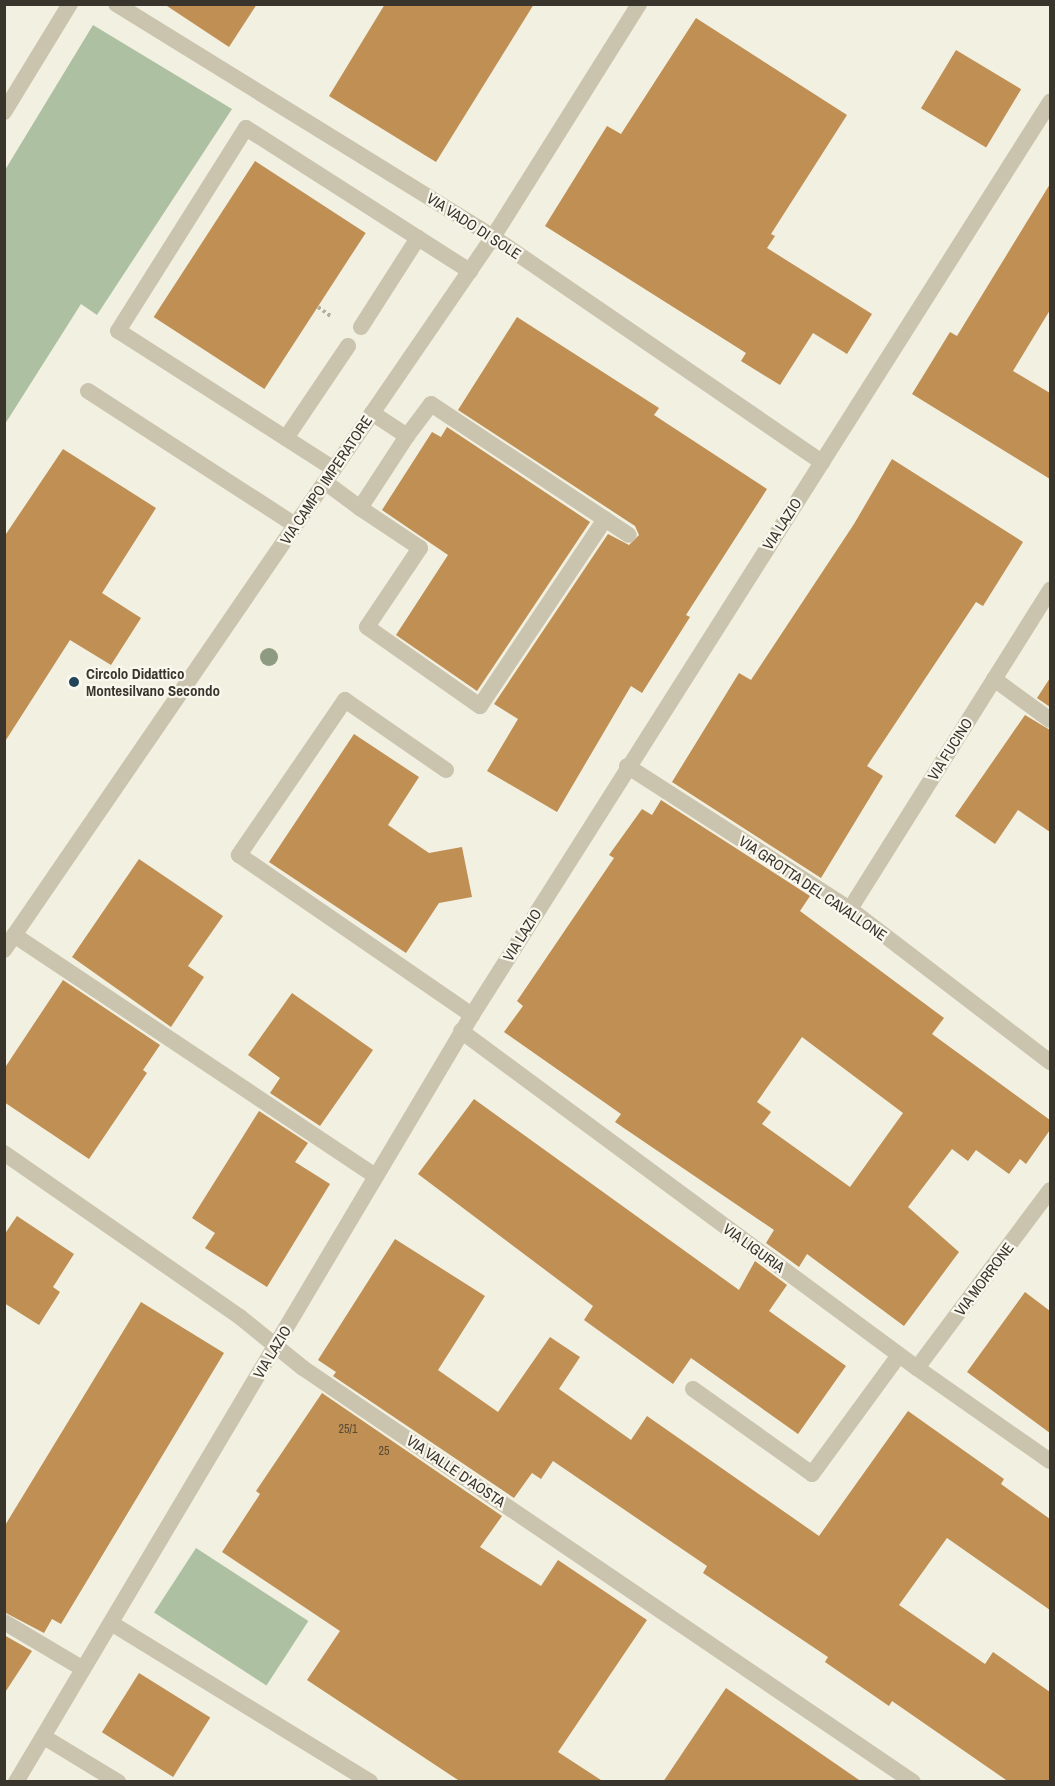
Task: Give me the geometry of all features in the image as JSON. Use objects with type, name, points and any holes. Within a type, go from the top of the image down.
[{"type":"street","points":[[4,112],[70,4]]},
{"type":"street","name":"VIA VADO DI SOLE","points":[[116,4],[493,237],[822,462]]},
{"type":"street","name":"VIA CAMPO IMPERATORE","points":[[4,950],[493,237],[639,4]]},
{"type":"street","name":"VIA LAZIO","points":[[16,1782],[461,1031],[1050,102]]},
{"type":"street","points":[[470,271],[246,128],[118,331],[286,438],[330,475],[360,508],[420,548],[367,627],[480,706],[605,519]]},
{"type":"street","points":[[361,327],[418,238]]},
{"type":"street","points":[[286,438],[348,346]]},
{"type":"street","points":[[88,392],[295,525]]},
{"type":"street","points":[[360,508],[431,404],[628,535]]},
{"type":"street","points":[[372,413],[407,436]]},
{"type":"street","name":"VIA FUCINO","points":[[850,909],[1050,590]]},
{"type":"street","points":[[994,679],[1050,720]]},
{"type":"street","points":[[446,770],[345,700],[239,855],[471,1015]]},
{"type":"street","name":"VIA GROTTA DEL CAVALLONE","points":[[627,766],[850,909],[1050,1062]]},
{"type":"street","points":[[14,935],[376,1176]]},
{"type":"street","name":"VIA LIGURIA","points":[[461,1031],[917,1368],[1050,1461]]},
{"type":"street","name":"VIA VALLE D'AOSTA","points":[[4,1153],[277,1344],[313,1375],[913,1782]]},
{"type":"street","name":"VIA MORRONE","points":[[917,1368],[1050,1190]]},
{"type":"street","points":[[693,1389],[812,1474],[899,1354]]},
{"type":"street","points":[[4,1622],[84,1669]]},
{"type":"street","points":[[111,1623],[370,1782]]},
{"type":"street","points":[[44,1737],[118,1782]]},
{"type":"green space","points":[[93,25],[232,109],[97,315],[81,304],[5,424],[5,170]]},
{"type":"green space","points":[[196,1548],[308,1621],[266,1686],[154,1613]]},
{"type":"building","points":[[164,4],[257,4],[229,47]]},
{"type":"building","points":[[385,4],[534,4],[436,162],[329,96]]},
{"type":"building","points":[[696,18],[847,115],[771,234],[775,236],[767,248],[872,314],[847,354],[813,333],[780,385],[741,361],[746,353],[545,226],[607,126],[621,134]]},
{"type":"building","points":[[956,50],[1021,89],[986,147],[921,108]]},
{"type":"building","points":[[255,161],[366,233],[264,389],[154,317]]},
{"type":"building","points":[[1050,184],[1050,310],[1013,371],[1050,393],[1050,479],[912,394],[950,332],[957,336]]},
{"type":"building","points":[[517,317],[659,408],[654,415],[767,489],[686,615],[690,617],[642,693],[631,686],[557,812],[487,771],[518,719],[494,704],[608,534],[629,545],[639,535],[635,526],[458,410]]},
{"type":"building","points":[[447,427],[590,522],[477,691],[396,635],[448,555],[382,510],[432,432],[441,437]]},
{"type":"building","points":[[63,449],[156,508],[102,593],[141,618],[111,665],[70,640],[4,743],[4,537]]},
{"type":"building","points":[[892,459],[1023,542],[983,606],[976,602],[867,766],[883,776],[821,878],[672,782],[739,673],[751,680],[854,524]]},
{"type":"building","points":[[1050,678],[1050,707],[1037,698]]},
{"type":"building","points":[[1025,715],[1050,730],[1050,832],[1018,810],[995,844],[955,816]]},
{"type":"building","points":[[354,734],[419,777],[388,825],[429,853],[462,847],[472,897],[439,903],[406,953],[269,862]]},
{"type":"building","points":[[661,800],[810,896],[800,911],[944,1018],[932,1034],[1050,1120],[1050,1130],[1026,1164],[1020,1159],[1009,1174],[976,1150],[968,1161],[952,1149],[908,1207],[959,1252],[904,1326],[807,1254],[799,1267],[766,1243],[774,1230],[615,1122],[621,1114],[504,1032],[523,1006],[517,1001],[614,858],[609,855],[642,809],[652,815]],"holes":[[[802,1037],[903,1113],[850,1187],[762,1124],[771,1112],[757,1102]]]},
{"type":"building","points":[[139,859],[223,916],[188,966],[204,977],[171,1027],[72,957]]},
{"type":"building","points":[[63,980],[160,1045],[143,1070],[147,1073],[89,1159],[4,1102],[4,1069]]},
{"type":"building","points":[[292,993],[373,1050],[320,1126],[270,1093],[280,1078],[248,1055]]},
{"type":"building","points":[[474,1099],[739,1290],[755,1261],[787,1285],[769,1311],[846,1366],[798,1434],[691,1358],[673,1384],[584,1320],[593,1306],[418,1174]]},
{"type":"building","points":[[259,1111],[308,1143],[295,1162],[330,1184],[267,1287],[205,1248],[215,1233],[192,1218]]},
{"type":"building","points":[[17,1216],[74,1254],[53,1287],[60,1292],[39,1325],[4,1303],[4,1235]]},
{"type":"building","points":[[395,1239],[485,1296],[438,1370],[498,1412],[550,1337],[580,1357],[559,1389],[631,1440],[647,1416],[819,1536],[908,1411],[1004,1479],[1001,1484],[1050,1519],[1050,1610],[947,1538],[899,1605],[985,1664],[993,1652],[1050,1692],[1050,1782],[1009,1782],[892,1701],[889,1706],[825,1662],[828,1657],[703,1573],[707,1566],[553,1461],[541,1479],[532,1473],[514,1498],[333,1376],[336,1372],[318,1360]]},
{"type":"building","points":[[1025,1292],[1050,1311],[1050,1433],[967,1372]]},
{"type":"building","points":[[141,1302],[224,1353],[61,1624],[52,1619],[44,1633],[4,1612],[4,1527]]},
{"type":"building","points":[[322,1393],[502,1516],[480,1547],[541,1586],[558,1560],[647,1620],[558,1752],[604,1782],[461,1782],[307,1680],[340,1631],[222,1552],[260,1494],[256,1491]]},
{"type":"building","points":[[4,1635],[32,1651],[4,1694]]},
{"type":"building","points":[[139,1673],[210,1718],[173,1777],[102,1732]]},
{"type":"building","points":[[726,1688],[862,1782],[663,1782]]},
{"type":"place","name":"Circolo Didattico Montesilvano Secondo","points":[[74,682]]}]
